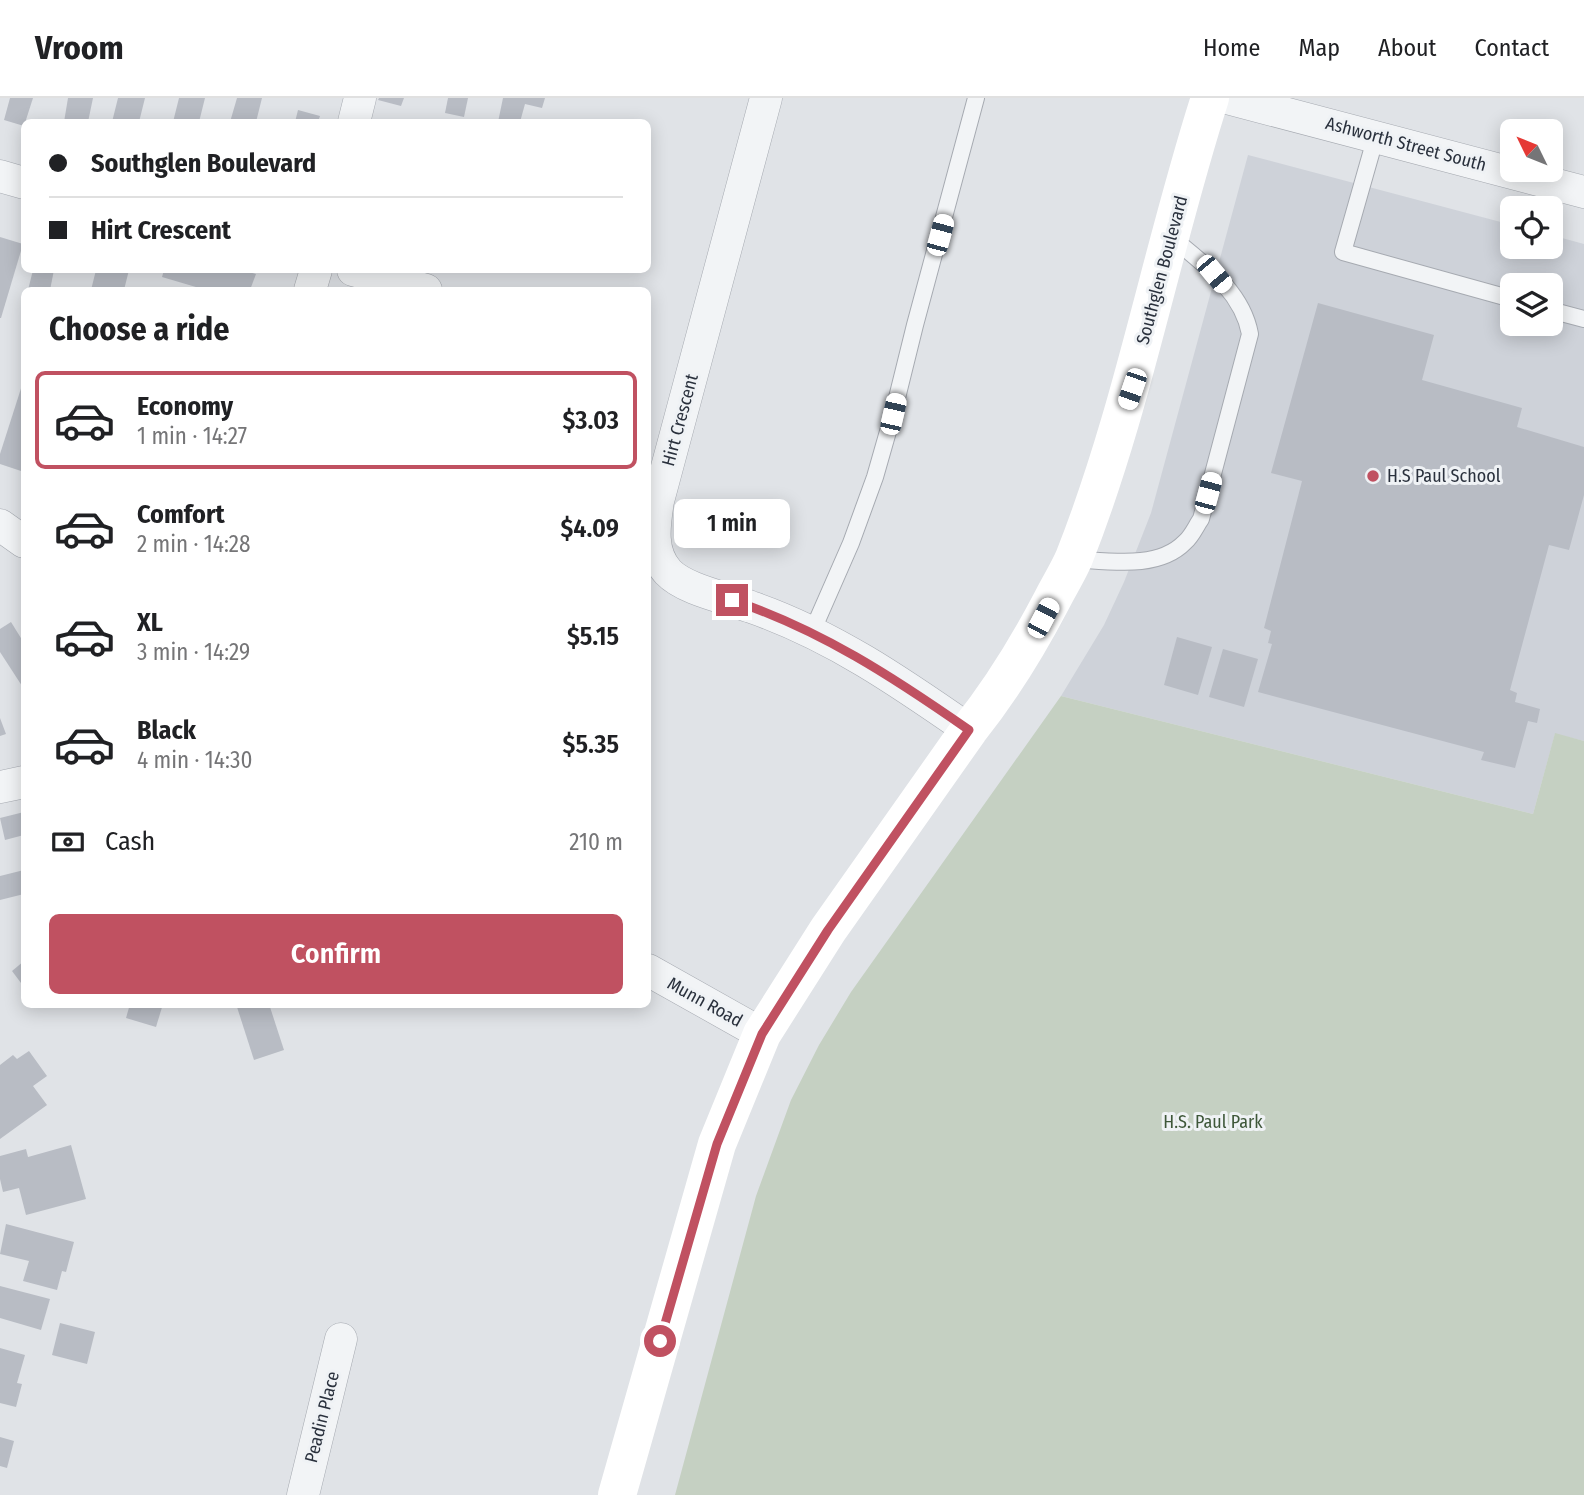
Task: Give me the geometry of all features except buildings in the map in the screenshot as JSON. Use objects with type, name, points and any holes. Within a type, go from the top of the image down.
[{"type":"street","points":[[355,119],[360,98]]},
{"type":"street","name":"Hirt Crescent","points":[[766,98],[659,501],[654,523],[658,557],[678,580],[812,632],[897,680],[969,730]]},
{"type":"street","name":"Southglen Boulevard","points":[[617,1495],[717,1144],[762,1034],[828,930],[969,730],[991,703],[1032,638],[1073,559],[1132,389],[1170,236],[1210,98]]},
{"type":"street","name":"Ashworth Street South","points":[[1227,98],[1584,192]]},
{"type":"street","points":[[0,176],[21,182]]},
{"type":"street","points":[[364,273],[415,287]]},
{"type":"street","points":[[0,525],[21,539]]},
{"type":"street","points":[[0,787],[21,783]]},
{"type":"street","name":"Munn Road","points":[[651,972],[762,1034]]},
{"type":"street","name":"Peadin Place","points":[[303,1495],[341,1339]]},
{"type":"lane","points":[[812,632],[851,543],[875,477],[976,98]]},
{"type":"lane","points":[[1376,136],[1343,252],[1500,296]]},
{"type":"lane","points":[[1073,559],[1129,561],[1166,556],[1186,542],[1201,519],[1250,334],[1247,317],[1239,302],[1214,274],[1170,236]]},
{"type":"lane","points":[[1563,313],[1584,319]]},
{"type":"shaded area","name":"H.S Paul School","points":[[1248,155],[1500,222],[1500,259],[1563,259],[1563,238],[1584,244],[1584,741],[1555,734],[1533,814],[1061,696],[1104,625],[1151,513]]},
{"type":"green space","name":"H.S. Paul Park","points":[[1061,696],[1533,814],[1555,733],[1584,741],[1584,1495],[675,1495],[756,1196],[791,1100],[819,1045],[851,992]]},
{"type":"place","name":"H.S Paul School","points":[[1373,476]]},
{"type":"route","points":[[660,1341],[717,1144],[762,1034],[828,930],[969,730],[855,654],[780,618],[732,600]]}]
